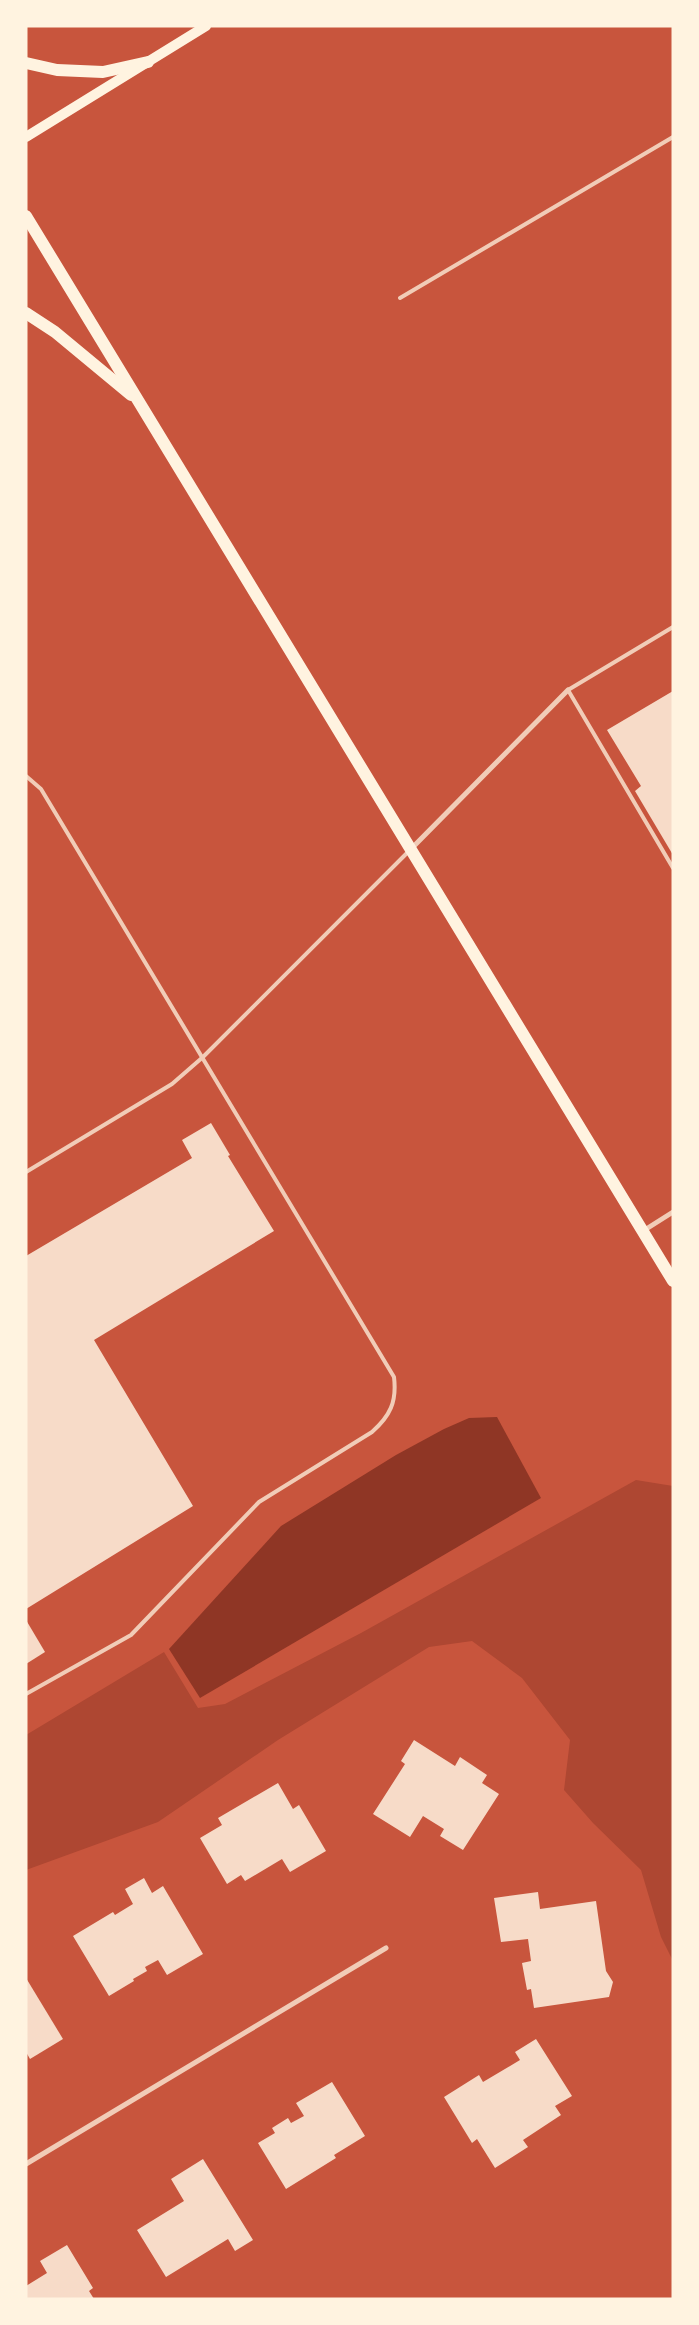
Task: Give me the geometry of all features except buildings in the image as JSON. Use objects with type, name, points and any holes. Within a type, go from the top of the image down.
[{"type":"main road","points":[[26,137],[206,26]]},
{"type":"main road","points":[[26,63],[57,70],[103,72],[148,62]]},
{"type":"main road","points":[[26,216],[673,1281]]},
{"type":"main road","points":[[26,313],[55,332],[138,400]]},
{"type":"street","points":[[411,849],[568,690]]},
{"type":"street","points":[[642,1231],[673,1212]]},
{"type":"street","points":[[26,2164],[386,1948]]},
{"type":"lane","points":[[400,298],[673,137]]},
{"type":"lane","points":[[673,627],[568,690],[673,868]]},
{"type":"lane","points":[[26,776],[41,789],[203,1057],[394,1377],[396,1392],[393,1406],[384,1421],[372,1432],[259,1502],[131,1635],[26,1694]]},
{"type":"lane","points":[[26,1172],[172,1084],[203,1057],[411,849]]},
{"type":"shaded area","points":[[497,1417],[541,1498],[200,1698],[169,1649],[281,1526],[396,1455],[444,1429],[469,1418]]},
{"type":"shaded area","points":[[636,1480],[673,1486],[673,1961],[661,1937],[641,1870],[593,1823],[564,1790],[570,1740],[522,1678],[472,1641],[429,1647],[278,1740],[158,1822],[26,1870],[26,1735],[164,1652],[198,1708],[225,1704],[361,1633]]}]
